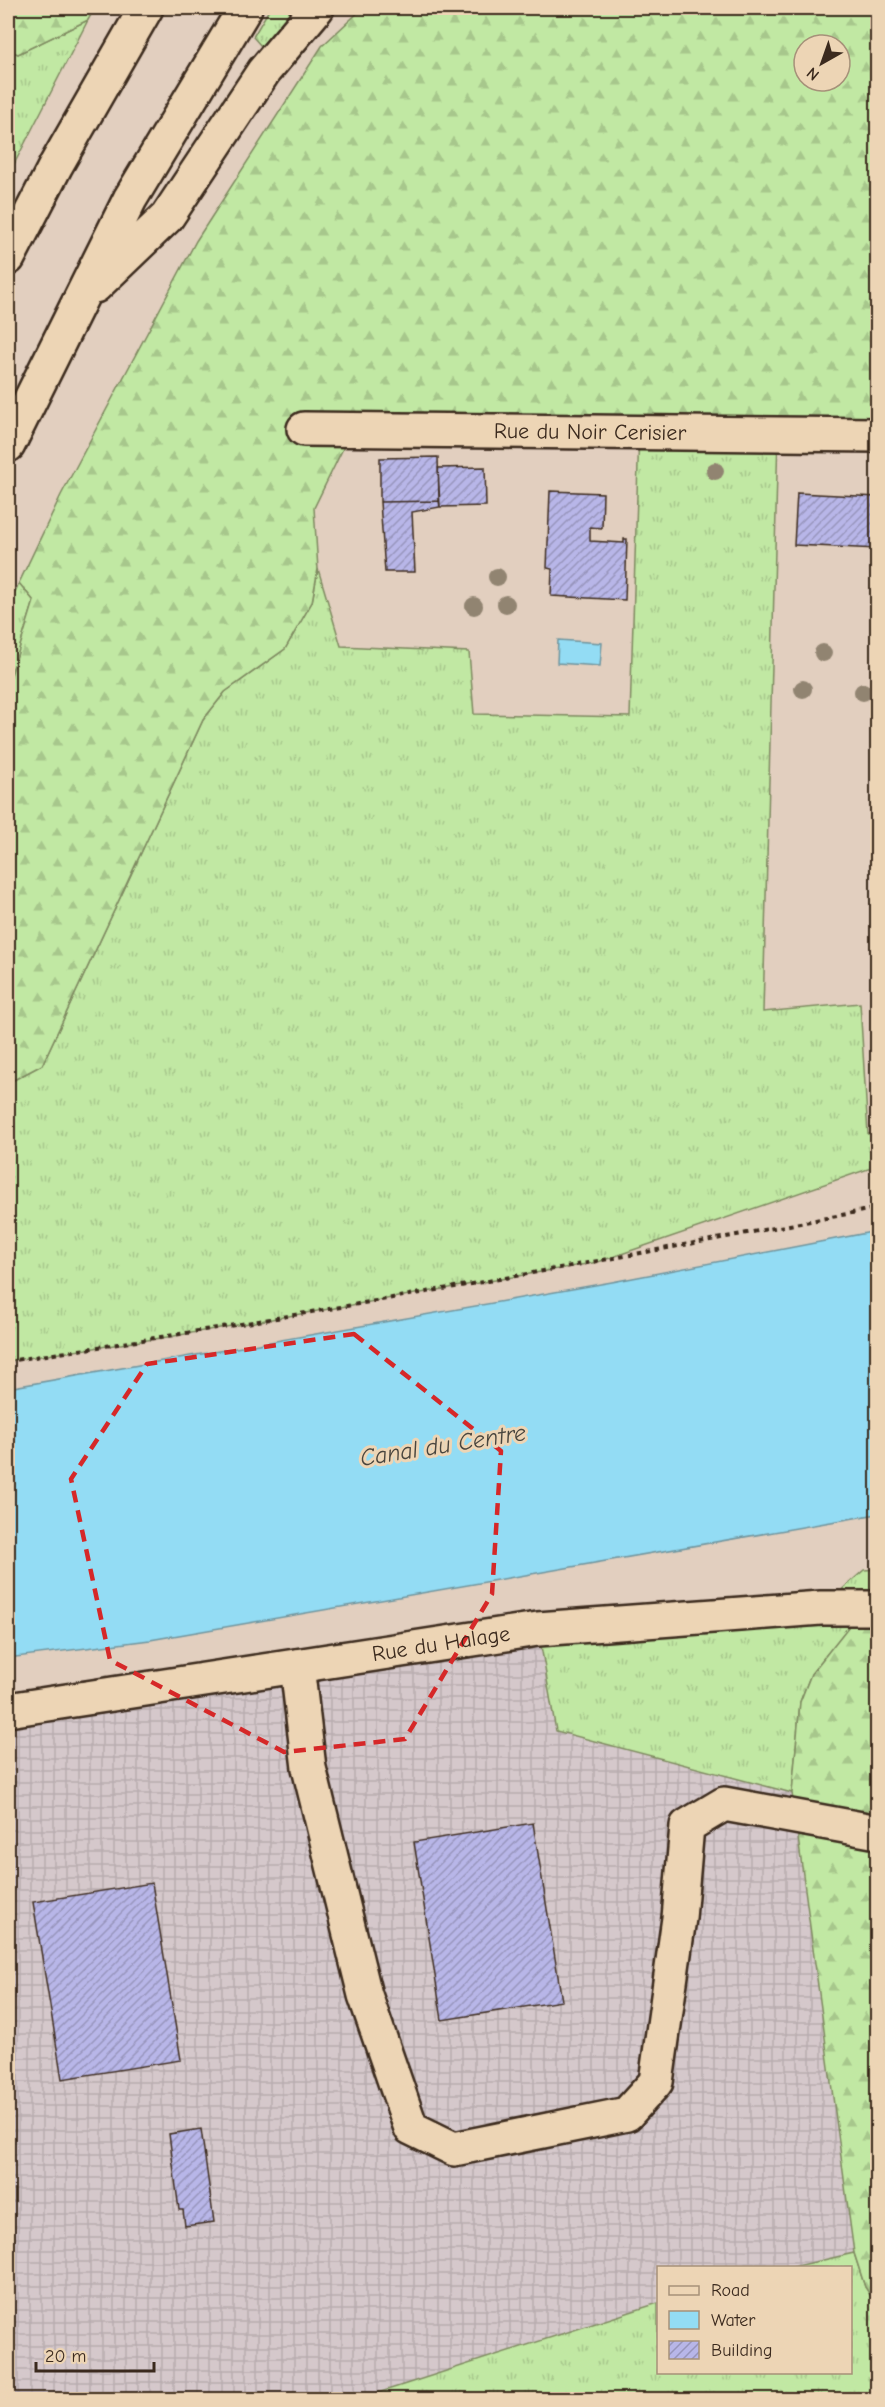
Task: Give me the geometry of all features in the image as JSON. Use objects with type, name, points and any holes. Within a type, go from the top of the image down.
[{"type":"main road","points":[[8,258],[56,165],[146,8]]},
{"type":"main road","points":[[8,445],[130,199],[244,8]]},
{"type":"main road","points":[[77,303],[167,218],[264,71],[317,8]]},
{"type":"main road","name":"Rue du Noir Cerisier","points":[[304,429],[878,435]]},
{"type":"main road","name":"Rue du Halage","points":[[8,1710],[569,1626],[821,1608],[878,1608]]},
{"type":"main road","points":[[297,1666],[309,1768],[365,1995],[411,2128],[454,2149],[627,2114],[656,2082],[679,1918],[687,1826],[724,1804],[878,1832]]},
{"type":"path","points":[[8,1361],[174,1336],[587,1264],[878,1208]]},
{"type":"path","points":[[8,2133],[8,2154]]},
{"type":"highlighted area","points":[[354,1334],[501,1451],[492,1594],[405,1739],[284,1752],[110,1660],[71,1479],[147,1364]]},
{"type":"shaded area","points":[[877,1623],[877,2399],[8,2399],[8,1710],[538,1629],[544,1665]]},
{"type":"green space","points":[[8,8],[95,8],[88,20],[18,54],[8,50]]},
{"type":"green space","points":[[270,8],[294,8],[262,47],[253,37]]},
{"type":"green space","points":[[363,8],[866,8],[878,19],[877,435],[352,430],[314,508],[318,569],[312,602],[285,649],[225,692],[203,720],[42,1065],[8,1083],[8,685],[34,601],[19,583],[61,495],[196,241],[322,46]]},
{"type":"green space","points":[[88,20],[8,176],[8,50],[18,54]]},
{"type":"green space","points":[[639,432],[778,434],[763,1012],[860,1003],[868,1134],[877,1132],[877,1166],[598,1262],[174,1336],[8,1361],[8,1083],[42,1065],[203,720],[225,692],[285,649],[312,602],[318,569],[341,646],[469,652],[474,714],[630,717]]},
{"type":"green space","points":[[19,583],[34,601],[8,685],[8,607]]},
{"type":"green space","points":[[877,1569],[877,1608],[864,1608],[811,1674],[800,1702],[792,1793],[556,1731],[538,1629],[821,1608],[864,1570]]},
{"type":"green space","points":[[864,1607],[877,1608],[877,2305],[865,2287],[854,2253],[792,1793],[800,1702],[811,1674]]},
{"type":"green space","points":[[854,2253],[865,2287],[877,2305],[877,2399],[356,2400],[657,2303],[657,2374],[852,2374],[852,2266],[797,2266]]},
{"type":"water","points":[[558,640],[602,643],[600,666],[557,663]]},
{"type":"water","name":"Canal du Centre","points":[[877,1231],[877,1514],[150,1640],[8,1658],[8,1388],[612,1282]]},
{"type":"building","points":[[438,457],[439,501],[380,502],[380,458]]},
{"type":"building","points":[[485,467],[486,506],[440,507],[438,468]]},
{"type":"building","points":[[550,491],[603,493],[602,528],[590,527],[590,541],[624,543],[624,539],[627,539],[625,600],[551,596],[552,569],[547,568]]},
{"type":"building","points":[[797,493],[878,497],[878,549],[794,545]]},
{"type":"building","points":[[439,501],[440,507],[412,512],[415,572],[385,572],[380,502]]},
{"type":"building","points":[[533,1823],[562,2001],[442,2020],[414,1842]]},
{"type":"building","points":[[152,1883],[181,2060],[62,2079],[33,1902]]},
{"type":"building","points":[[201,2129],[214,2222],[185,2226],[183,2210],[179,2210],[169,2134]]}]
